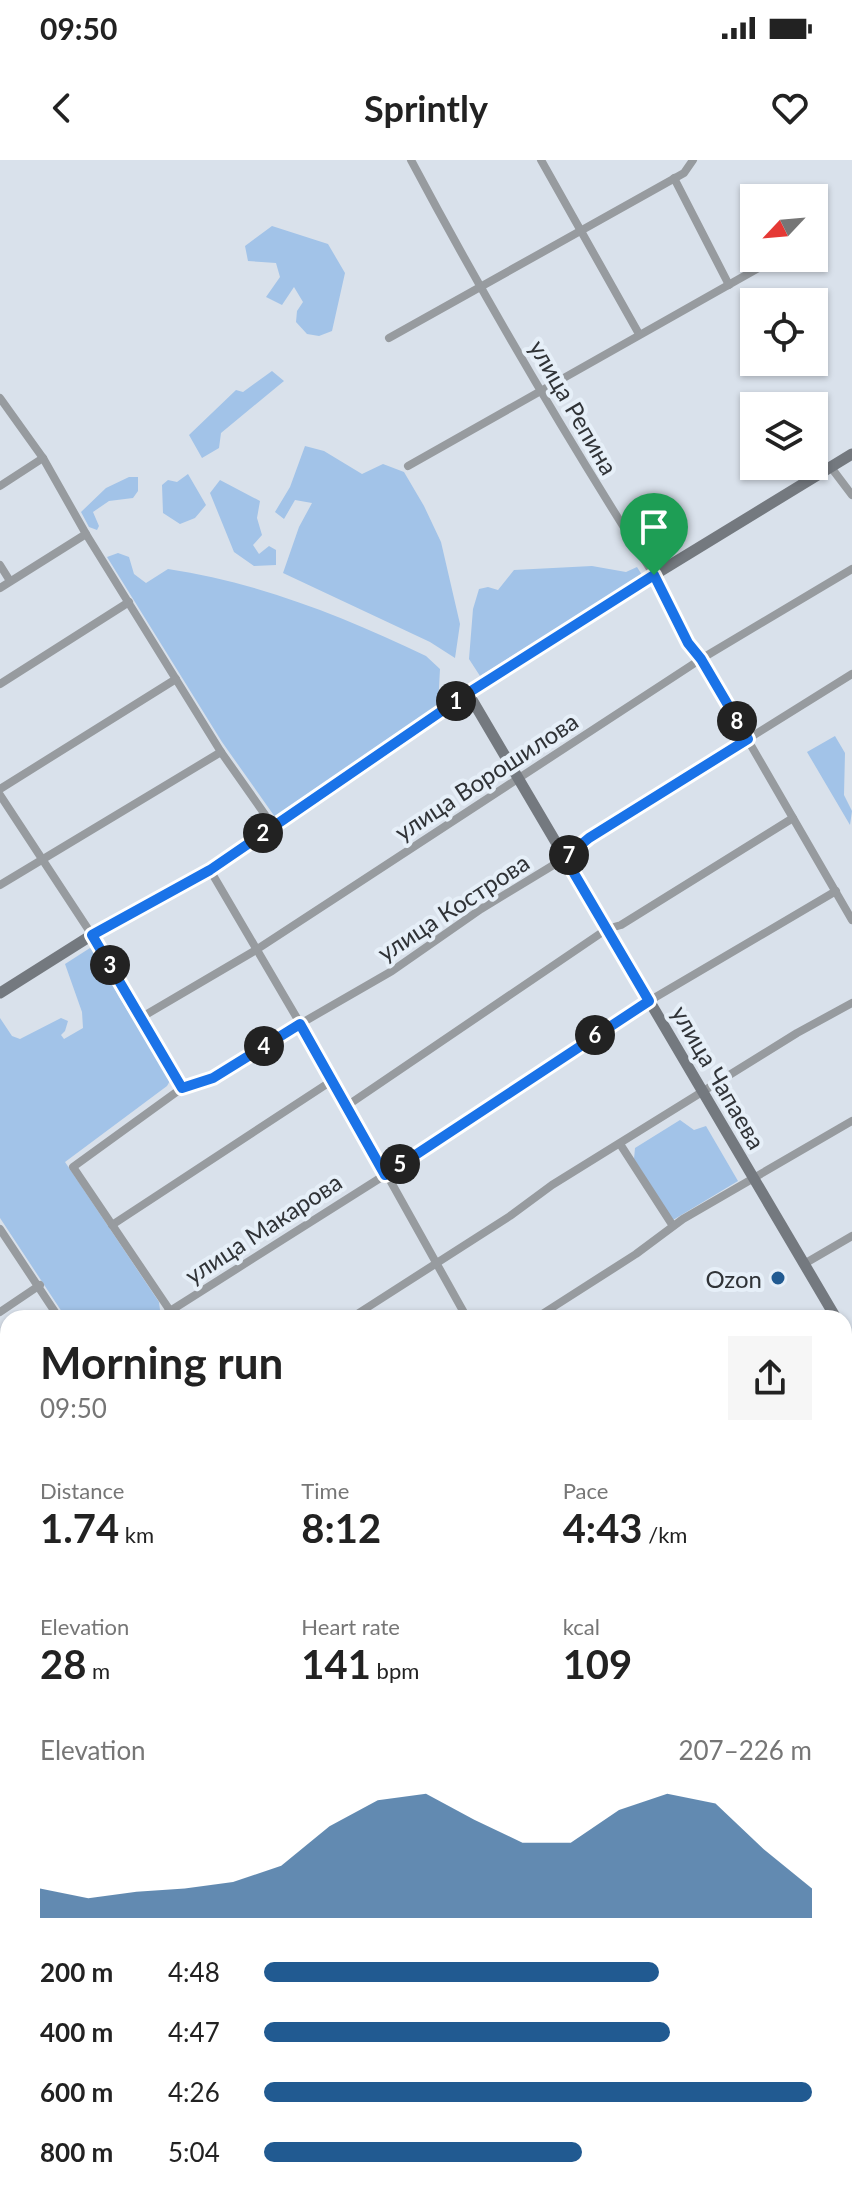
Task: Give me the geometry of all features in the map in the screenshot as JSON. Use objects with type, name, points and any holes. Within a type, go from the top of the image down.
[{"type":"street","name":"улица Репина","points":[[411,160],[608,506],[654,575],[688,643],[701,659],[852,920]]},
{"type":"street","points":[[541,160],[639,334]]},
{"type":"street","points":[[389,338],[684,173],[693,160]]},
{"type":"street","points":[[674,178],[729,285]]},
{"type":"street","points":[[408,466],[752,272]]},
{"type":"street","points":[[0,398],[43,458],[86,534],[221,752],[273,826]]},
{"type":"street","points":[[0,993],[92,935],[210,870],[468,693],[852,454]]},
{"type":"street","points":[[0,486],[43,458]]},
{"type":"street","points":[[830,466],[852,495]]},
{"type":"street","points":[[0,588],[86,534]]},
{"type":"street","points":[[0,565],[10,581]]},
{"type":"street","name":"улица Ворошилова","points":[[142,1017],[256,950],[701,659],[852,569]]},
{"type":"street","points":[[0,684],[129,602]]},
{"type":"street","name":"улица Кострова","points":[[112,1225],[73,1167],[182,1088],[213,1078],[392,971],[481,909],[565,858],[589,838],[852,674]]},
{"type":"street","points":[[176,679],[0,792],[92,935],[182,1088]]},
{"type":"street","name":"улица Чапаева","points":[[468,693],[831,1310]]},
{"type":"street","points":[[0,885],[221,752]]},
{"type":"street","points":[[348,1105],[607,929],[621,925],[793,818]]},
{"type":"street","points":[[210,870],[348,1105],[462,1310]]},
{"type":"street","name":"улица Макарова","points":[[179,1310],[649,1001],[836,891]]},
{"type":"street","points":[[842,902],[852,897]]},
{"type":"street","points":[[363,1310],[620,1144],[797,1033],[852,1003]]},
{"type":"street","points":[[170,1310],[112,1225],[333,1080]]},
{"type":"street","points":[[548,1310],[673,1226],[852,1121]]},
{"type":"street","points":[[620,1144],[673,1226]]},
{"type":"street","points":[[0,1229],[54,1310]]},
{"type":"street","points":[[804,1264],[852,1236]]},
{"type":"street","points":[[3,1310],[40,1285]]},
{"type":"shaded area","points":[[272,226],[328,244],[345,273],[332,331],[319,336],[307,334],[296,322],[297,311],[303,302],[294,287],[282,305],[266,297],[280,277],[276,263],[248,261],[245,246]]},
{"type":"shaded area","points":[[272,371],[284,381],[221,433],[219,448],[202,458],[189,435],[236,390],[243,392]]},
{"type":"shaded area","points":[[305,446],[324,451],[362,474],[383,464],[404,472],[441,542],[460,624],[455,658],[430,642],[283,573],[299,527],[312,503],[295,500],[284,519],[275,512],[290,487]]},
{"type":"shaded area","points":[[188,474],[206,505],[195,518],[180,524],[163,513],[162,485],[168,480],[177,482]]},
{"type":"shaded area","points":[[129,477],[138,477],[138,491],[133,498],[109,501],[93,512],[99,526],[97,530],[89,527],[81,512],[106,488]]},
{"type":"shaded area","points":[[220,480],[260,501],[257,518],[262,535],[253,545],[259,554],[269,546],[276,550],[276,565],[254,566],[234,552],[210,493]]},
{"type":"shaded area","points":[[118,553],[129,557],[134,574],[146,583],[168,569],[234,583],[332,615],[426,656],[440,669],[438,706],[275,817],[222,742],[107,557]]},
{"type":"shaded area","points":[[592,566],[626,572],[637,567],[642,575],[480,676],[469,659],[473,609],[479,589],[488,587],[498,590],[514,570]]},
{"type":"shaded area","points":[[835,736],[845,753],[844,795],[852,811],[850,825],[807,752]]},
{"type":"shaded area","points":[[90,948],[96,952],[119,997],[171,1079],[167,1086],[65,1162],[159,1302],[160,1310],[61,1310],[0,1218],[0,1018],[12,1036],[20,1039],[61,1018],[68,1021],[61,1035],[64,1039],[83,1028],[82,1012],[65,964]]},
{"type":"shaded area","points":[[680,1120],[694,1130],[706,1126],[738,1181],[673,1220],[634,1159],[635,1148]]},
{"type":"place","name":"Ozon","points":[[778,1278]]},
{"type":"route","points":[[654,575],[688,643],[701,659],[748,739],[589,838],[565,858],[649,1001],[385,1175],[300,1024],[213,1078],[182,1088],[92,935],[210,870],[468,693],[654,575]]}]
